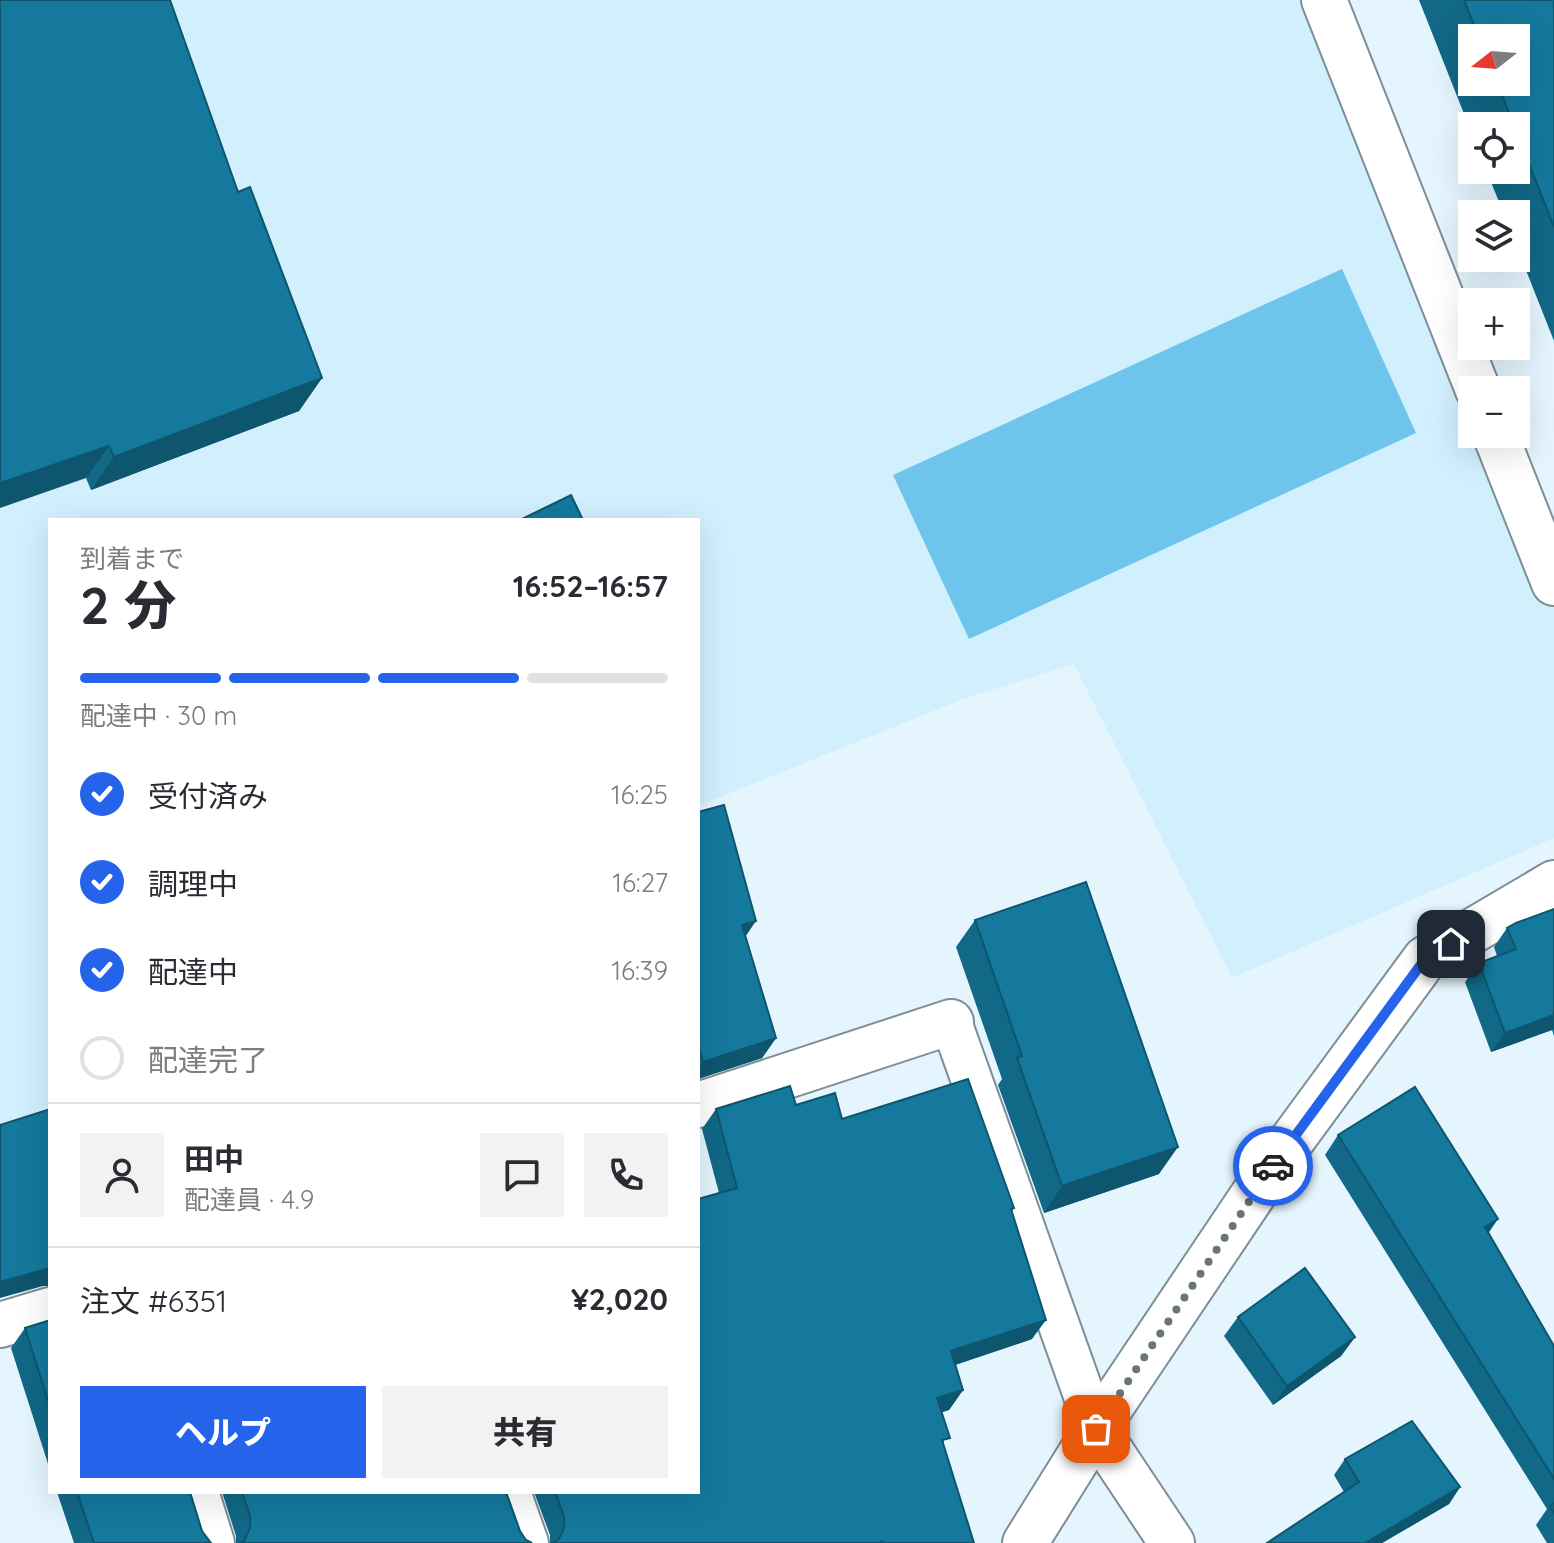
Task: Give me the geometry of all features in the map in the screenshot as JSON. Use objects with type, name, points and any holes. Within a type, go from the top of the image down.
[{"type":"street","points":[[1324,0],[1472,376]]},
{"type":"street","points":[[1501,448],[1554,583]]},
{"type":"street","points":[[1025,1543],[1096,1429],[1265,1177],[1425,959],[1554,883]]},
{"type":"street","points":[[700,1104],[951,1022]]},
{"type":"street","points":[[0,1325],[48,1311]]},
{"type":"street","points":[[1096,1429],[1172,1543]]},
{"type":"street","points":[[197,1494],[212,1543]]},
{"type":"lane","points":[[951,1022],[1096,1429]]},
{"type":"lane","points":[[511,1494],[528,1543]]},
{"type":"shaded area","points":[[0,0],[1317,0],[1466,376],[1458,376],[1458,448],[1496,448],[1554,596],[1554,838],[1232,978],[1074,664],[963,699],[700,805],[700,518],[48,518],[48,1108],[0,1124]]},
{"type":"water","points":[[1342,269],[1416,433],[969,639],[893,475]]},
{"type":"building","points":[[0,0],[170,0],[238,192],[250,187],[322,378],[114,457],[109,446],[0,483]]},
{"type":"building","points":[[1464,0],[1554,0],[1554,227],[1530,166],[1530,112],[1509,112],[1502,96],[1530,96],[1530,24],[1473,24]]},
{"type":"building","points":[[571,495],[582,518],[524,518]]},
{"type":"building","points":[[724,805],[756,921],[742,925],[776,1038],[703,1062],[700,1051],[700,811]]},
{"type":"building","points":[[1086,882],[1178,1147],[1062,1186],[1017,1058],[1022,1056],[975,920]]},
{"type":"building","points":[[1554,909],[1554,1015],[1505,1033],[1479,963],[1516,949],[1507,928]]},
{"type":"building","points":[[968,1079],[1014,1208],[1011,1209],[1046,1320],[951,1351],[963,1390],[937,1398],[950,1438],[942,1440],[974,1543],[552,1543],[559,1539],[564,1528],[564,1516],[556,1494],[700,1494],[700,1198],[737,1188],[716,1109],[790,1086],[796,1105],[835,1093],[842,1119]]},
{"type":"building","points":[[1415,1087],[1498,1219],[1485,1227],[1554,1346],[1554,1479],[1338,1135]]},
{"type":"building","points":[[48,1110],[48,1269],[0,1282],[0,1125]]},
{"type":"building","points":[[1305,1268],[1355,1337],[1287,1386],[1238,1317]]},
{"type":"building","points":[[48,1321],[48,1401],[25,1328]]},
{"type":"building","points":[[1412,1421],[1460,1487],[1368,1543],[1267,1543],[1359,1482],[1345,1459]]},
{"type":"building","points":[[78,1494],[191,1494],[202,1531],[211,1543],[94,1543]]},
{"type":"building","points":[[243,1494],[507,1494],[520,1531],[532,1543],[240,1543],[250,1528],[250,1516]]},
{"type":"way so far","points":[[1096,1429],[1273,1166]]},
{"type":"route","points":[[1273,1166],[1425,959],[1451,944]]}]
